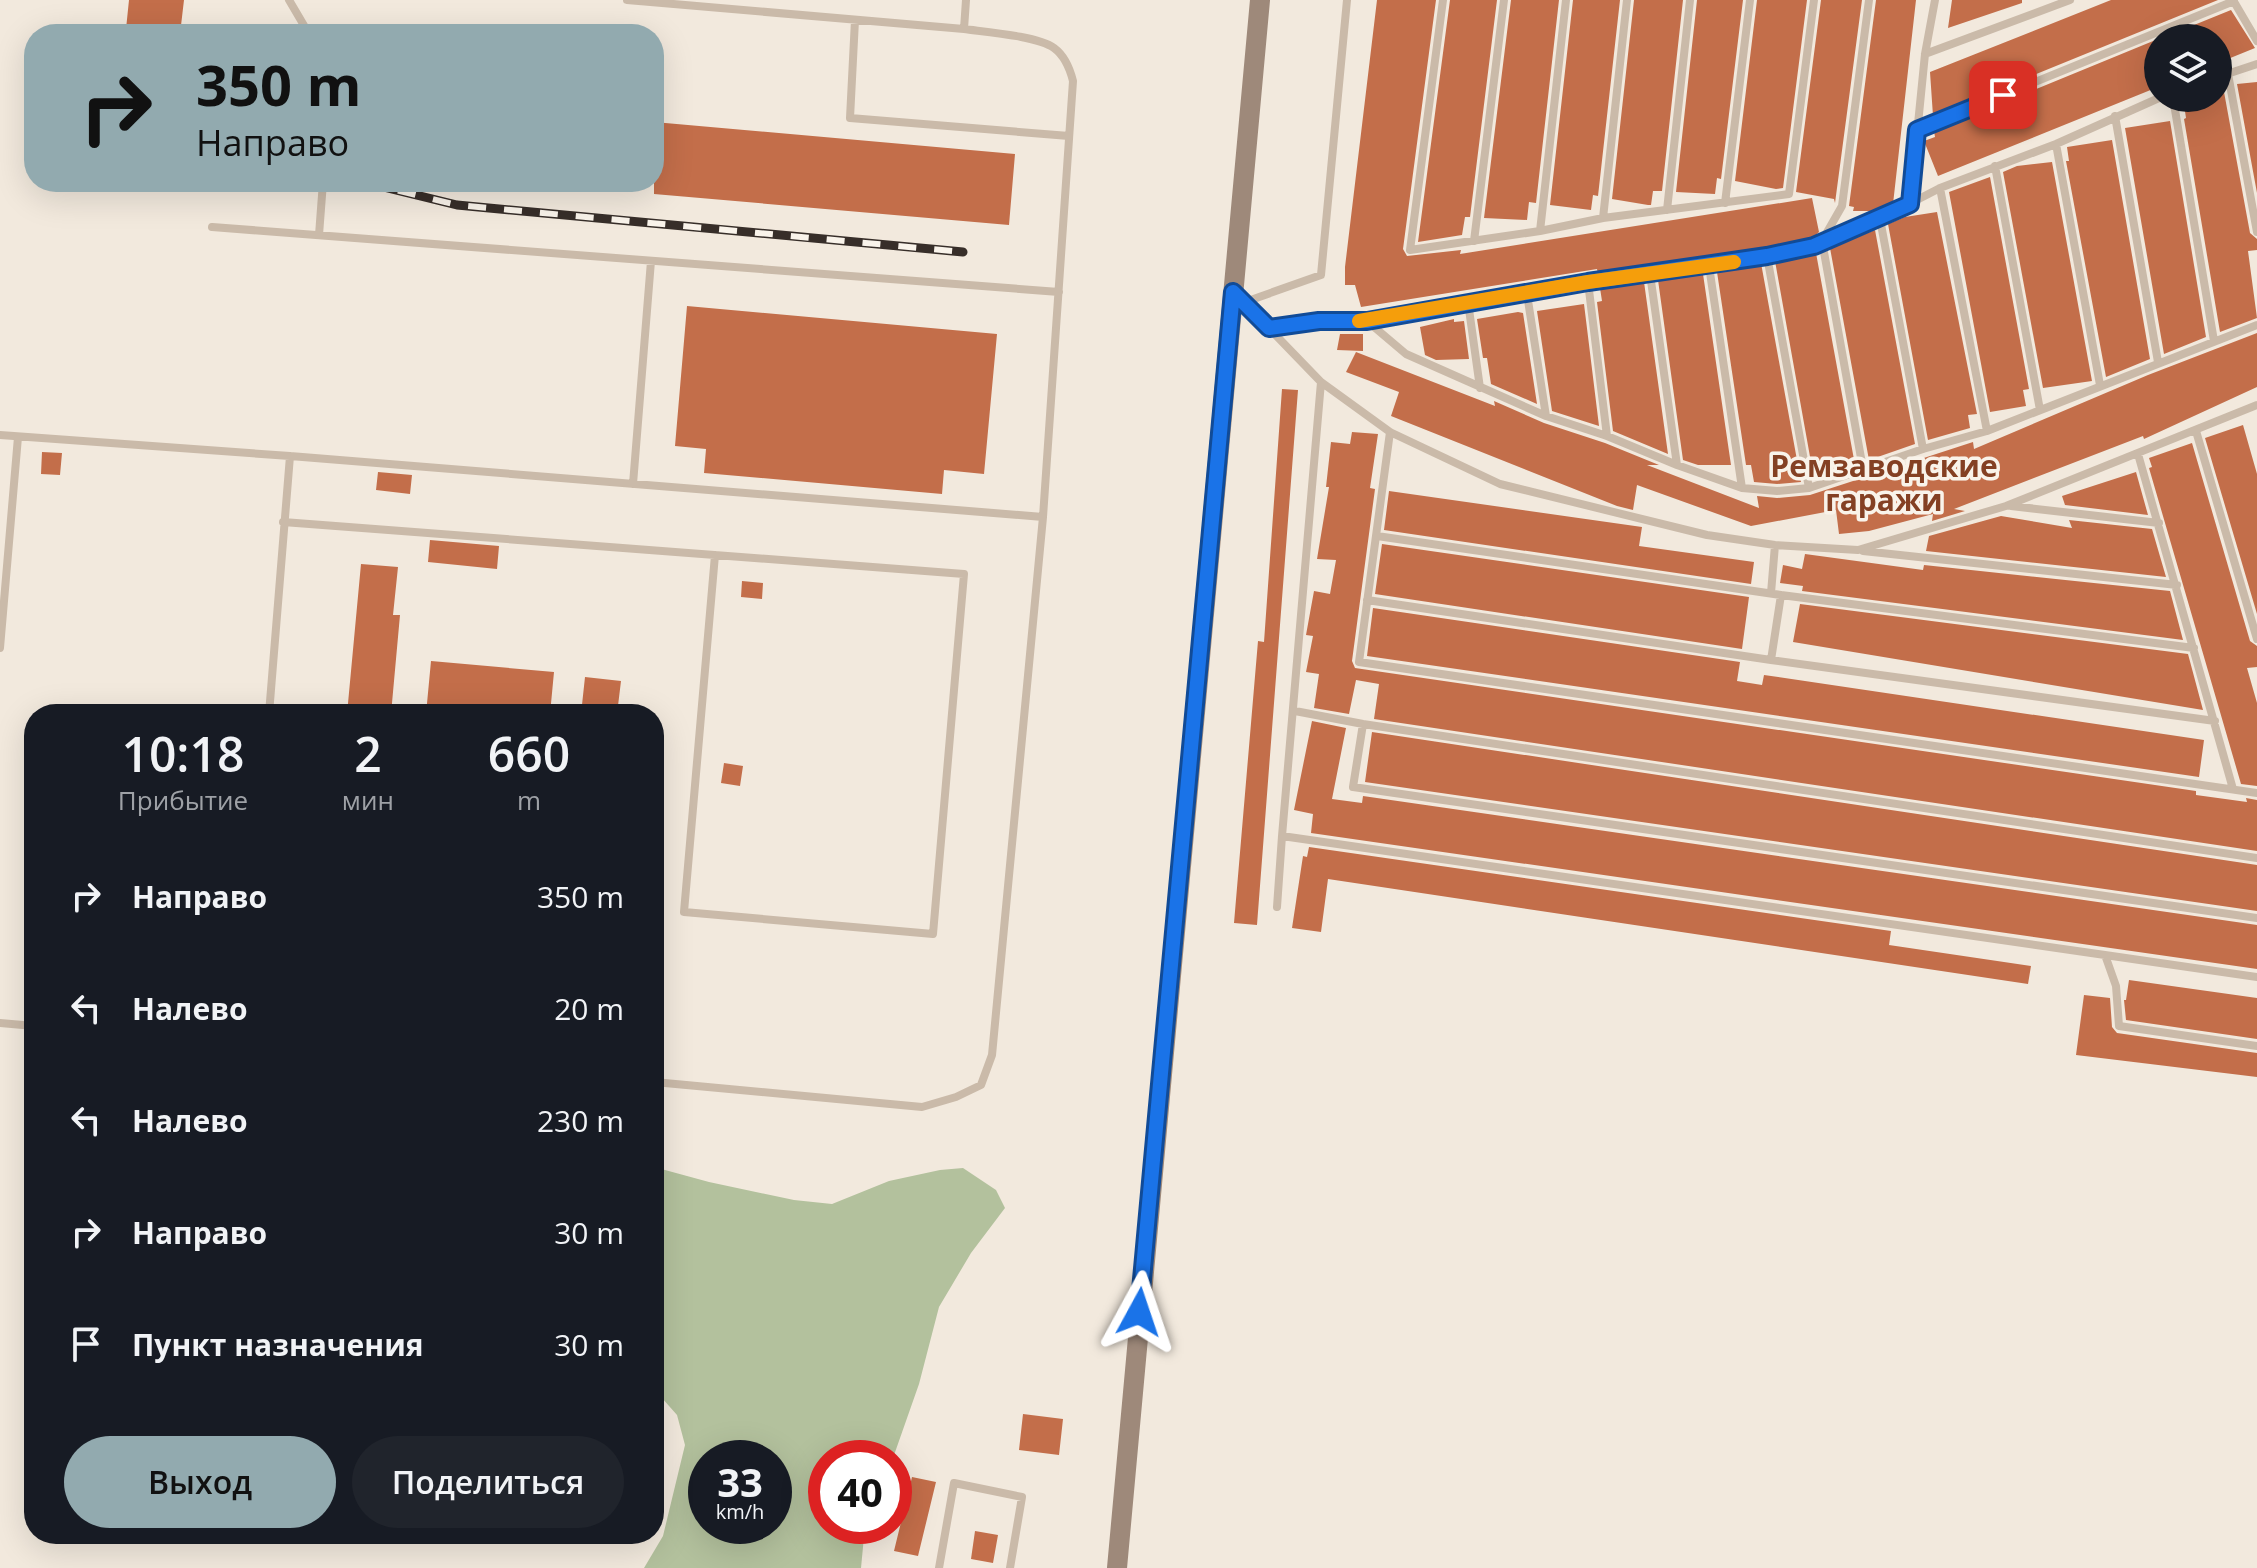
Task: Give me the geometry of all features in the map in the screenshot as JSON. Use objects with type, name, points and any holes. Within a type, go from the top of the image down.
[{"type":"street","points":[[1117,1568],[1239,297],[1260,0]]},
{"type":"lane","points":[[289,0],[303,24]]},
{"type":"lane","points":[[627,0],[964,29],[1019,37],[1053,47],[1069,66],[1073,81],[1043,517],[992,1055],[981,1085],[956,1097],[922,1107],[664,1083]]},
{"type":"lane","points":[[964,29],[966,0]]},
{"type":"lane","points":[[1347,0],[1321,275],[1239,297],[1321,382],[1390,432],[1500,484],[1707,535],[1775,545],[1858,550],[2177,585]]},
{"type":"lane","points":[[1443,0],[1410,250],[1540,231],[1603,218],[1789,194],[1814,0]]},
{"type":"lane","points":[[1474,241],[1504,0]]},
{"type":"lane","points":[[1540,231],[1566,0]]},
{"type":"lane","points":[[1603,218],[1627,0]]},
{"type":"lane","points":[[1667,210],[1690,0]]},
{"type":"lane","points":[[1725,203],[1750,0]]},
{"type":"lane","points":[[1863,469],[1822,241],[1842,206],[1869,0]]},
{"type":"lane","points":[[1910,204],[1925,54],[1935,0]]},
{"type":"lane","points":[[1925,54],[2070,0]]},
{"type":"lane","points":[[1917,130],[2234,0],[2257,41]]},
{"type":"lane","points":[[855,20],[850,118],[1069,136]]},
{"type":"lane","points":[[2232,73],[2257,64]]},
{"type":"lane","points":[[2232,96],[2257,232]]},
{"type":"lane","points":[[1269,328],[1319,321],[1367,321],[1814,246],[1880,219],[1940,188],[2056,144],[2144,104]]},
{"type":"lane","points":[[2175,112],[2214,341]]},
{"type":"lane","points":[[2115,116],[2158,362]]},
{"type":"lane","points":[[2056,144],[2100,385]]},
{"type":"lane","points":[[1995,166],[2040,410]]},
{"type":"lane","points":[[1940,188],[1987,431]]},
{"type":"lane","points":[[319,235],[322,192]]},
{"type":"lane","points":[[1880,219],[1923,449]]},
{"type":"lane","points":[[212,227],[1059,292]]},
{"type":"lane","points":[[1767,256],[1809,488]]},
{"type":"lane","points":[[633,484],[651,261]]},
{"type":"lane","points":[[1709,266],[1742,488]]},
{"type":"lane","points":[[1650,274],[1677,465]]},
{"type":"lane","points":[[1588,282],[1607,436]]},
{"type":"lane","points":[[1527,294],[1546,416]]},
{"type":"lane","points":[[1468,302],[1480,388]]},
{"type":"lane","points":[[1367,321],[1406,354],[1546,416],[1742,488],[1777,491],[1809,488],[1987,431],[2257,325]]},
{"type":"lane","points":[[1277,907],[1321,382]]},
{"type":"lane","points":[[1858,550],[2006,506],[2256,408]]},
{"type":"lane","points":[[2196,431],[2257,639]]},
{"type":"lane","points":[[1390,432],[1359,662],[2257,793]]},
{"type":"lane","points":[[0,435],[1043,517]]},
{"type":"lane","points":[[0,648],[18,437]]},
{"type":"lane","points":[[2138,454],[2233,789]]},
{"type":"lane","points":[[270,704],[290,456]]},
{"type":"lane","points":[[2006,506],[2159,523]]},
{"type":"lane","points":[[283,522],[964,574],[933,934],[684,912],[715,555]]},
{"type":"lane","points":[[1377,536],[1781,595],[2194,648]]},
{"type":"lane","points":[[1771,593],[1775,545]]},
{"type":"lane","points":[[1771,660],[1781,595]]},
{"type":"lane","points":[[1367,600],[2215,721]]},
{"type":"lane","points":[[1295,711],[1363,724],[2257,858]]},
{"type":"lane","points":[[1363,724],[1353,787],[2257,918]]},
{"type":"lane","points":[[1282,836],[2257,977]]},
{"type":"lane","points":[[2105,955],[2116,986],[2119,1026],[2257,1046]]},
{"type":"lane","points":[[0,1023],[24,1025]]},
{"type":"lane","points":[[939,1568],[954,1483],[1022,1497],[1010,1568]]},
{"type":"green space","points":[[963,1168],[996,1190],[1005,1208],[971,1253],[939,1307],[919,1384],[899,1440],[808,1440],[808,1544],[863,1544],[861,1568],[644,1568],[658,1544],[664,1544],[664,1532],[685,1445],[677,1415],[664,1400],[664,1170],[794,1200],[832,1204],[889,1181]]},
{"type":"building","points":[[129,0],[184,0],[181,24],[127,24]]},
{"type":"building","points":[[1377,0],[1436,0],[1403,249],[1407,256],[1461,250],[1460,254],[1812,198],[1819,232],[1812,239],[1708,259],[1598,274],[1597,269],[1361,307],[1355,285],[1345,285],[1345,267]]},
{"type":"building","points":[[1450,0],[1497,0],[1470,217],[1465,217],[1462,235],[1418,242]]},
{"type":"building","points":[[1511,0],[1559,0],[1536,203],[1529,202],[1527,220],[1484,218]]},
{"type":"building","points":[[1573,0],[1620,0],[1598,196],[1593,195],[1591,210],[1550,205]]},
{"type":"building","points":[[1634,0],[1683,0],[1662,191],[1653,191],[1651,205],[1612,199]]},
{"type":"building","points":[[1697,0],[1743,0],[1721,179],[1717,178],[1715,194],[1676,192]]},
{"type":"building","points":[[1757,0],[1807,0],[1783,188],[1776,189],[1735,181]]},
{"type":"building","points":[[1821,0],[1862,0],[1835,203],[1834,199],[1796,192]]},
{"type":"building","points":[[1876,0],[1916,0],[1893,204],[1879,211],[1853,211],[1854,207],[1849,206]]},
{"type":"building","points":[[1952,0],[2022,0],[2022,3],[1948,28]]},
{"type":"building","points":[[2111,0],[2218,0],[2159,24],[2144,24],[2144,30],[1933,116],[1930,72]]},
{"type":"building","points":[[2231,10],[2255,48],[2232,57],[2232,24],[2196,24]]},
{"type":"building","points":[[2144,45],[2144,93],[1938,176],[1924,141],[1935,137],[1934,131]]},
{"type":"building","points":[[2257,82],[2257,193],[2237,84]]},
{"type":"building","points":[[2185,112],[2228,112],[2250,233],[2257,239],[2257,250],[2248,251],[2257,318],[2220,332],[2184,119]]},
{"type":"building","points":[[2170,121],[2206,337],[2164,354],[2125,128]]},
{"type":"building","points":[[664,123],[1015,154],[1009,225],[654,194],[664,192]]},
{"type":"building","points":[[2112,140],[2150,359],[2106,377],[2066,161],[2069,161],[2067,147]]},
{"type":"building","points":[[2052,162],[2092,381],[2043,388],[2003,172],[2017,166]]},
{"type":"building","points":[[1990,177],[2029,389],[2023,390],[2026,406],[1990,412],[1949,192]]},
{"type":"building","points":[[1937,212],[1977,414],[1968,415],[1970,428],[1928,440],[1888,224],[1905,217]]},
{"type":"building","points":[[1875,230],[1915,444],[1869,460],[1830,248]]},
{"type":"building","points":[[1816,253],[1855,465],[1814,479],[1775,261]]},
{"type":"building","points":[[1761,263],[1801,482],[1754,482],[1751,465],[1746,465],[1717,272]]},
{"type":"building","points":[[1703,274],[1731,465],[1698,465],[1683,460],[1658,280]]},
{"type":"building","points":[[1644,282],[1668,454],[1613,431],[1597,302],[1602,301],[1600,288]]},
{"type":"building","points":[[1584,304],[1599,426],[1552,411],[1537,311]]},
{"type":"building","points":[[687,306],[997,334],[984,474],[944,470],[942,494],[704,473],[706,449],[675,446]]},
{"type":"building","points":[[1523,313],[1537,404],[1491,384],[1487,358],[1483,358],[1477,319]]},
{"type":"building","points":[[1454,319],[1454,322],[1464,321],[1469,359],[1436,360],[1425,355],[1420,327]]},
{"type":"building","points":[[2257,333],[2257,387],[2144,439],[2143,436],[1954,509],[1965,511],[1932,521],[1933,514],[1869,531],[1839,534],[1836,510],[1751,526],[1637,485],[1633,510],[1617,506],[1391,416],[1399,392],[1346,372],[1356,352],[1495,406],[1494,401],[1544,423],[1605,443],[1659,465],[1647,465],[1759,508],[1757,496],[1810,495],[1973,442],[1974,449],[2148,375]]},
{"type":"building","points":[[1340,334],[1363,334],[1363,351],[1337,350]]},
{"type":"building","points":[[1282,389],[1298,390],[1257,925],[1234,923],[1258,641],[1264,642]]},
{"type":"building","points":[[2243,425],[2257,474],[2257,614],[2205,438]]},
{"type":"building","points":[[1352,432],[1378,434],[1370,488],[1375,489],[1352,661],[1355,668],[2196,791],[2196,795],[2247,802],[2246,798],[2257,800],[2257,851],[1374,719],[1379,684],[1356,680],[1349,714],[1314,708],[1319,674],[1306,672],[1313,636],[1306,635],[1314,591],[1330,594],[1336,560],[1317,559],[1329,487],[1326,487],[1331,442],[1350,444]]},
{"type":"building","points":[[2192,443],[2250,641],[2257,646],[2257,667],[2247,668],[2257,703],[2257,786],[2241,784],[2149,468],[2152,467],[2149,458]]},
{"type":"building","points":[[42,452],[62,453],[60,475],[41,474]]},
{"type":"building","points":[[378,472],[412,475],[410,494],[376,490]]},
{"type":"building","points":[[2136,472],[2148,515],[2065,505],[2062,496]]},
{"type":"building","points":[[1389,491],[1642,527],[1639,546],[1754,562],[1751,584],[1384,530]]},
{"type":"building","points":[[2001,516],[2072,528],[2069,520],[2152,529],[2166,577],[1926,551],[1929,536]]},
{"type":"building","points":[[430,540],[499,546],[497,569],[428,562]]},
{"type":"building","points":[[1382,544],[1749,597],[1742,649],[1375,594]]},
{"type":"building","points":[[1805,554],[1923,570],[1924,565],[2170,591],[2183,640],[1802,591],[1803,586],[1780,583],[1783,565],[1802,569]]},
{"type":"building","points":[[361,564],[398,567],[393,615],[400,615],[392,704],[348,704]]},
{"type":"building","points":[[742,581],[763,583],[762,599],[741,597]]},
{"type":"building","points":[[1800,604],[2188,654],[2203,710],[1793,642]]},
{"type":"building","points":[[1373,608],[1740,662],[1737,681],[1762,685],[1764,675],[2204,740],[2199,777],[1367,656]]},
{"type":"building","points":[[431,661],[554,672],[551,704],[427,704]]},
{"type":"building","points":[[585,677],[621,681],[618,704],[582,704]]},
{"type":"building","points":[[1312,721],[1346,728],[1332,799],[1362,803],[1363,796],[2257,925],[2257,969],[1311,833],[1313,814],[1294,810]]},
{"type":"building","points":[[1372,732],[2257,865],[2257,911],[1365,782]]},
{"type":"building","points":[[724,763],[743,766],[740,786],[721,783]]},
{"type":"building","points":[[1309,847],[1891,931],[1889,945],[2031,966],[2028,984],[1328,879],[1321,932],[1292,928],[1303,856],[1307,857]]},
{"type":"building","points":[[2129,980],[2257,998],[2257,1039],[2126,1020],[2124,1000]]},
{"type":"building","points":[[2084,995],[2110,998],[2112,1027],[2117,1033],[2257,1053],[2257,1077],[2076,1055]]},
{"type":"building","points":[[1023,1414],[1063,1419],[1059,1455],[1019,1450]]},
{"type":"building","points":[[912,1477],[936,1482],[918,1556],[894,1551],[896,1544],[912,1544]]},
{"type":"building","points":[[975,1531],[998,1535],[993,1563],[971,1559]]},
{"type":"railway","points":[[404,192],[457,205],[963,252]]},
{"type":"slow traffic","points":[[1359,321],[1588,282],[1734,262]]},
{"type":"district","name":"Ремзаводские гаражи","points":[[1884,482]]},
{"type":"route","points":[[1139,1312],[1233,292],[1269,328],[1319,321],[1367,321],[1814,246],[1910,204],[1917,130],[2003,95]]}]
